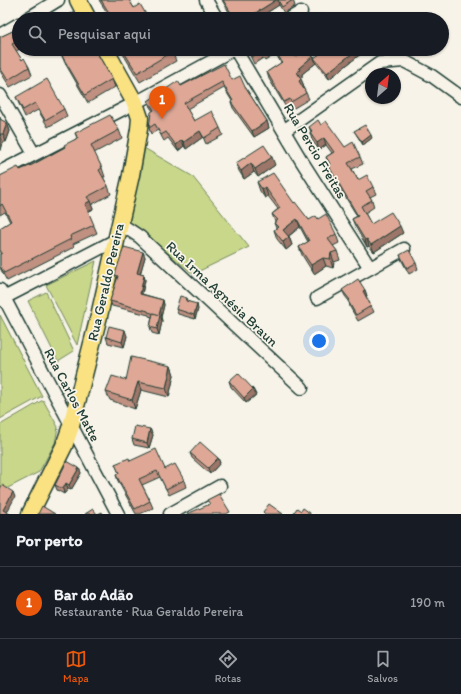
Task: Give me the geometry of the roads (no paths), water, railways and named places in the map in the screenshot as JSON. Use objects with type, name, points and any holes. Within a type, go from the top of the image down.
[{"type":"main road","points":[[78,0],[84,12]]},
{"type":"main road","name":"Rua Geraldo Pereira","points":[[30,514],[64,446],[71,426],[131,175],[139,129],[140,118],[135,103],[109,56]]},
{"type":"street","points":[[38,12],[58,0]]},
{"type":"street","points":[[206,0],[213,12]]},
{"type":"street","points":[[0,35],[12,28]]},
{"type":"street","points":[[0,172],[135,103],[222,56]]},
{"type":"street","name":"Rua Percio Freitas","points":[[239,56],[370,268]]},
{"type":"street","points":[[284,130],[380,63],[404,60],[432,76],[461,97]]},
{"type":"street","points":[[0,95],[34,154]]},
{"type":"street","name":"Rua Irma Agnésia Braun","points":[[119,223],[140,237],[302,388]]},
{"type":"street","points":[[1,296],[116,240]]},
{"type":"street","points":[[317,298],[404,249]]},
{"type":"street","name":"Rua Carlos Matte","points":[[1,296],[118,514]]},
{"type":"street","points":[[170,514],[220,486]]},
{"type":"place","name":"Bar do Adão","points":[[162,119]]}]
